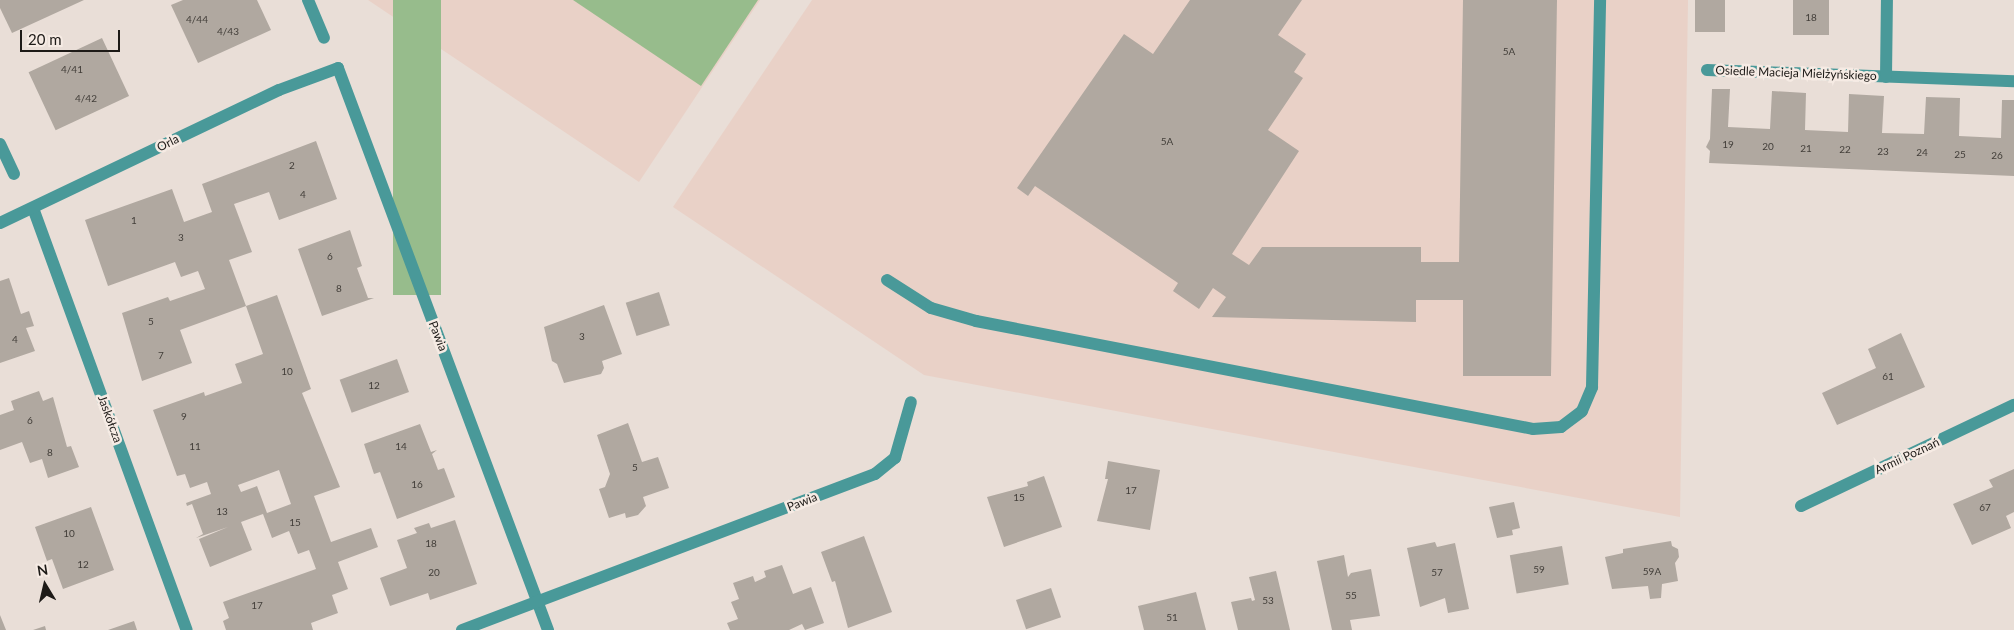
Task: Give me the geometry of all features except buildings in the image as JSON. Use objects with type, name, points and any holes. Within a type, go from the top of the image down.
[{"type":"street","points":[[308,0],[324,38]]},
{"type":"street","points":[[887,280],[931,308],[976,321],[1532,429],[1561,427],[1582,411],[1592,387],[1600,0]]},
{"type":"street","name":"Osiedle Macieja Mielżyńskiego","points":[[1886,77],[1887,0]]},
{"type":"street","name":"Orla","points":[[0,223],[279,90],[338,68]]},
{"type":"street","name":"Pawia","points":[[338,68],[548,630]]},
{"type":"street","name":"Osiedle Macieja Mielżyńskiego","points":[[1707,70],[2014,81]]},
{"type":"street","points":[[0,144],[14,174]]},
{"type":"street","name":"Jaskółcza","points":[[33,208],[187,630]]},
{"type":"street","name":"Pawia","points":[[538,603],[875,474],[895,458],[911,402]]},
{"type":"street","name":"Armii Poznań","points":[[1801,506],[2014,406]]},
{"type":"street","points":[[462,630],[538,603]]},
{"type":"shaded area","points":[[368,0],[760,0],[639,182]]},
{"type":"shaded area","points":[[812,0],[1688,0],[1680,517],[924,375],[673,207]]},
{"type":"green space","points":[[393,0],[441,0],[441,295],[393,295]]},
{"type":"green space","points":[[573,0],[758,0],[701,86]]}]
